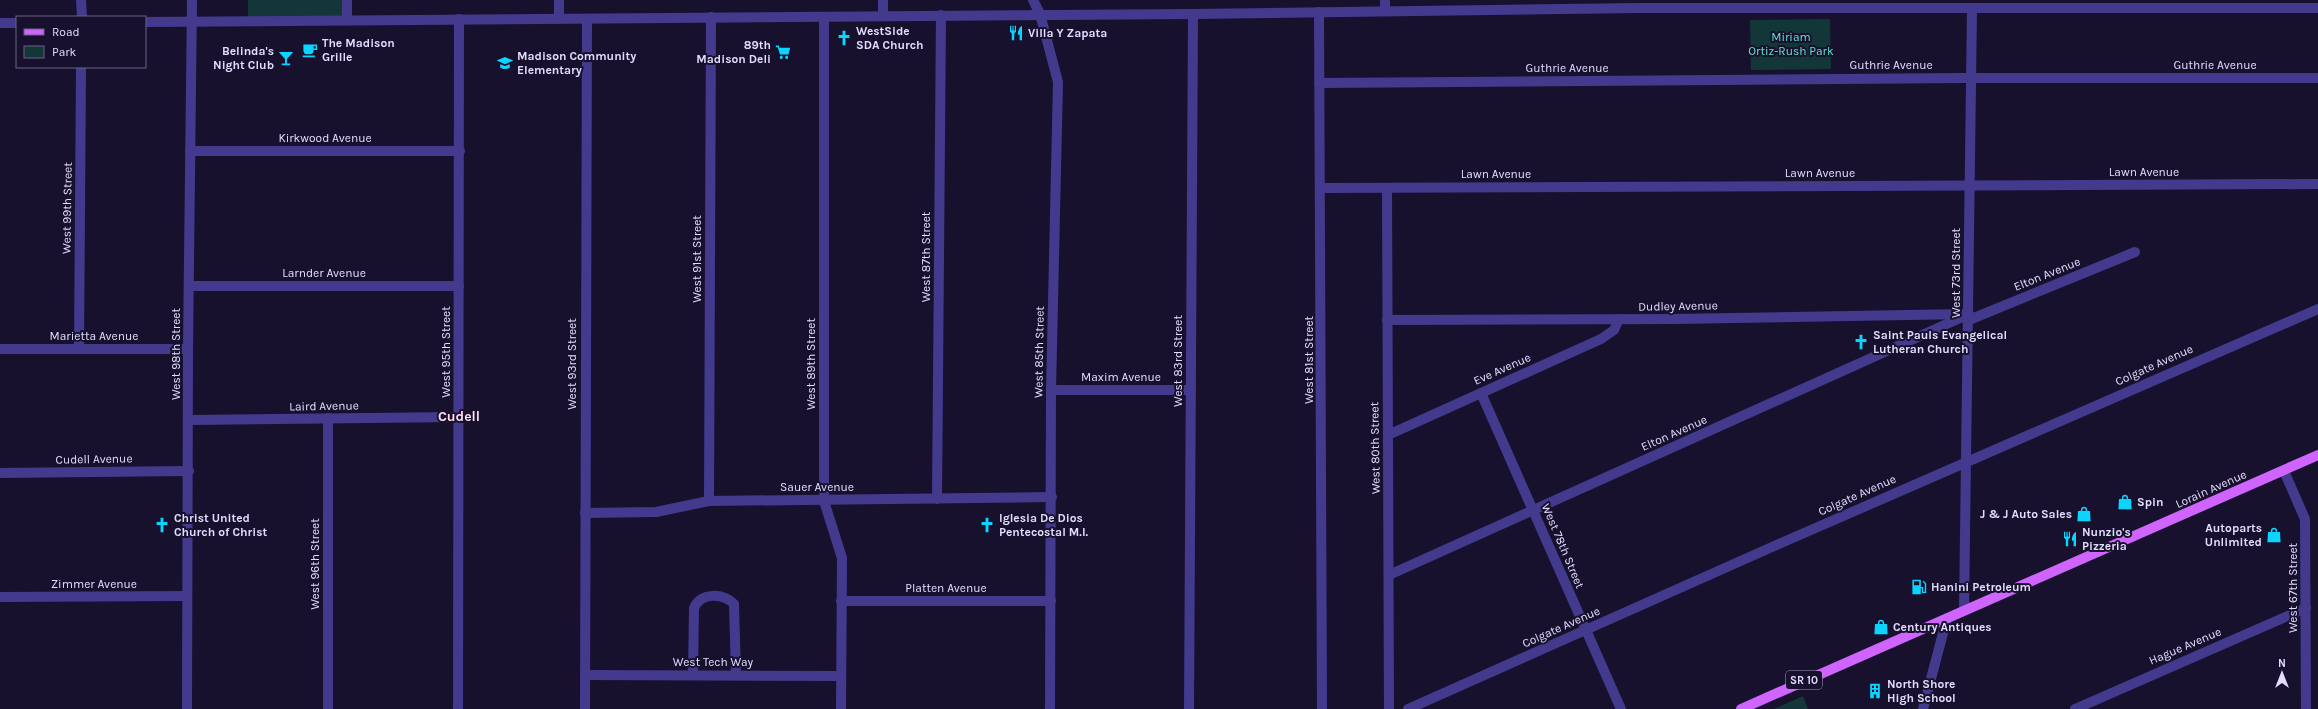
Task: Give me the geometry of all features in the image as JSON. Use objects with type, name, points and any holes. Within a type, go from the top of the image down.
[{"type":"main road","name":"Lorain Avenue","points":[[1741,709],[2318,455]]},
{"type":"street","points":[[81,0],[82,16]]},
{"type":"street","name":"West 98th Street","points":[[188,709],[188,349],[192,0]]},
{"type":"street","points":[[347,0],[347,19]]},
{"type":"street","points":[[559,0],[559,19]]},
{"type":"street","points":[[883,0],[883,15]]},
{"type":"street","name":"West 85th Street","points":[[1033,0],[1040,14],[1058,82],[1051,390],[1052,497],[1050,709]]},
{"type":"street","points":[[1385,11],[1386,0]]},
{"type":"street","points":[[146,22],[347,19],[587,19],[824,17],[883,15],[1193,14],[1385,11],[1519,5],[1639,4],[1861,4],[1972,8],[2283,4],[2318,8]]},
{"type":"street","name":"West 73rd Street","points":[[1964,610],[1972,8]]},
{"type":"street","name":"West 81st Street","points":[[1319,12],[1321,188],[1322,709]]},
{"type":"street","name":"West 83rd Street","points":[[1189,709],[1193,14]]},
{"type":"street","name":"West 87th Street","points":[[937,499],[941,16]]},
{"type":"street","name":"West 91st Street","points":[[709,501],[711,17]]},
{"type":"street","name":"West 89th Street","points":[[824,17],[824,501],[842,558],[841,709]]},
{"type":"street","name":"West 95th Street","points":[[458,709],[460,286],[459,19]]},
{"type":"street","name":"West 93rd Street","points":[[584,709],[587,19]]},
{"type":"street","points":[[0,23],[16,23]]},
{"type":"street","name":"West 99th Street","points":[[79,349],[81,68]]},
{"type":"street","name":"Guthrie Avenue","points":[[1319,82],[1970,78],[2318,78]]},
{"type":"street","name":"Kirkwood Avenue","points":[[190,152],[460,151]]},
{"type":"street","name":"Lawn Avenue","points":[[1321,188],[2318,184]]},
{"type":"street","name":"West 80th Street","points":[[1387,188],[1389,709]]},
{"type":"street","name":"Elton Avenue","points":[[1389,575],[1969,317],[2135,252]]},
{"type":"street","name":"Larnder Avenue","points":[[189,286],[460,286]]},
{"type":"street","name":"Colgate Avenue","points":[[1408,709],[1967,461],[2318,308]]},
{"type":"street","name":"Dudley Avenue","points":[[1387,320],[1969,317]]},
{"type":"street","name":"Eve Avenue","points":[[1388,435],[1601,339],[1614,330],[1619,319]]},
{"type":"street","name":"Marietta Avenue","points":[[0,349],[188,349]]},
{"type":"street","name":"Maxim Avenue","points":[[1051,390],[1191,390]]},
{"type":"street","name":"West 78th Street","points":[[1481,393],[1621,709]]},
{"type":"street","name":"West 96th Street","points":[[328,418],[328,709]]},
{"type":"street","name":"Laird Avenue","points":[[189,420],[459,418]]},
{"type":"street","name":"Cudell Avenue","points":[[0,473],[189,471]]},
{"type":"street","name":"West 67th Street","points":[[2284,471],[2305,519],[2306,709]]},
{"type":"street","name":"Sauer Avenue","points":[[585,513],[656,512],[709,501],[824,501],[1052,497]]},
{"type":"street","name":"Zimmer Avenue","points":[[0,598],[187,596]]},
{"type":"street","points":[[693,675],[694,608],[696,604],[704,597],[724,596],[734,604],[736,675]]},
{"type":"street","name":"Platten Avenue","points":[[841,601],[1051,601]]},
{"type":"street","name":"Hague Avenue","points":[[2075,709],[2306,608]]},
{"type":"street","points":[[1923,709],[1947,618]]},
{"type":"street","name":"West Tech Way","points":[[585,674],[841,676]]},
{"type":"green space","points":[[248,0],[347,0],[347,19],[248,20]]},
{"type":"green space","name":"Miriam Ortiz-Rush Park","points":[[1830,19],[1831,69],[1751,70],[1750,20]]},
{"type":"green space","points":[[1803,696],[1808,709],[1774,709]]},
{"type":"place","name":"Villa Y Zapata","points":[[1016,33]]},
{"type":"place","name":"WestSide SDA Church","points":[[844,38]]},
{"type":"place","name":"The Madison Grille","points":[[310,50]]},
{"type":"place","name":"89th Madison Deli","points":[[783,52]]},
{"type":"place","name":"Belinda's Night Club","points":[[286,58]]},
{"type":"place","name":"Madison Community Elementary","points":[[505,63]]},
{"type":"place","name":"Saint Pauls Evangelical Lutheran Church","points":[[1861,342]]},
{"type":"place","name":"Spin","points":[[2125,502]]},
{"type":"place","name":"J & J Auto Sales","points":[[2084,514]]},
{"type":"place","name":"Christ United Church of Christ","points":[[162,525]]},
{"type":"place","name":"Iglesia De Dios Pentecostal M.I.","points":[[987,525]]},
{"type":"place","name":"Autoparts Unlimited","points":[[2274,535]]},
{"type":"place","name":"Nunzio's Pizzeria","points":[[2070,539]]},
{"type":"place","name":"Hanini Petroleum","points":[[1919,587]]},
{"type":"place","name":"Century Antiques","points":[[1881,627]]},
{"type":"place","name":"North Shore High School","points":[[1875,691]]},
{"type":"district","name":"Cudell","points":[[459,416]]}]
